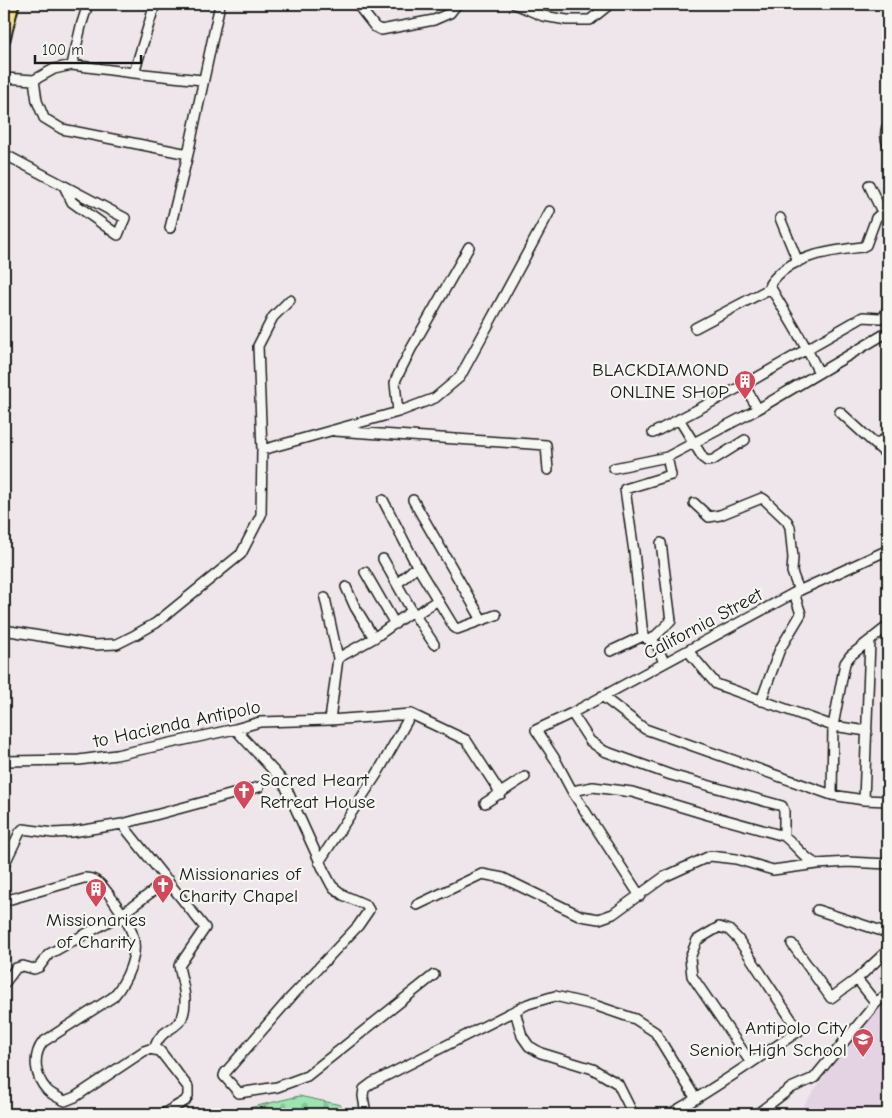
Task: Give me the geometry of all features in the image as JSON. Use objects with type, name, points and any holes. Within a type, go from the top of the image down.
[{"type":"main road","points":[[4,39],[14,4]]},
{"type":"street","points":[[72,65],[88,4]]},
{"type":"street","points":[[134,74],[156,4]]},
{"type":"street","points":[[170,228],[220,4]]},
{"type":"street","points":[[357,4],[375,28],[379,30],[434,20],[450,13],[457,4]]},
{"type":"street","points":[[515,4],[543,16],[567,20],[590,20],[610,4]]},
{"type":"street","points":[[4,78],[34,80],[54,69],[72,65],[134,74],[202,80]]},
{"type":"street","points":[[34,80],[37,101],[44,118],[62,129],[188,154]]},
{"type":"street","points":[[888,125],[886,129],[886,141],[888,144]]},
{"type":"street","points":[[4,154],[125,218],[118,235],[72,202],[64,186]]},
{"type":"street","points":[[819,373],[807,348],[770,288],[770,284],[784,269],[798,262],[830,251],[866,245],[871,227],[876,218],[885,209],[869,185]]},
{"type":"street","points":[[262,450],[398,412],[435,398],[460,377],[550,211]]},
{"type":"street","points":[[780,218],[798,262]]},
{"type":"street","points":[[398,412],[396,379],[468,247]]},
{"type":"street","points":[[695,328],[770,288]]},
{"type":"street","points":[[4,630],[94,646],[117,644],[156,623],[240,554],[261,515],[262,450],[258,346],[273,317],[290,300]]},
{"type":"street","points":[[653,433],[744,385],[863,317],[884,317],[888,308]]},
{"type":"street","points":[[614,468],[667,457],[694,444],[758,409],[888,332]]},
{"type":"street","points":[[744,385],[758,409]]},
{"type":"street","points":[[840,412],[888,456]]},
{"type":"street","points":[[679,419],[705,460],[710,461],[745,440]]},
{"type":"street","points":[[327,431],[546,445],[548,470]]},
{"type":"street","points":[[876,444],[888,437]]},
{"type":"street","points":[[664,664],[657,645],[647,638],[624,489],[671,475],[667,457]]},
{"type":"street","points":[[694,503],[709,517],[720,515],[762,498],[787,521],[790,527],[793,558],[792,572],[802,614],[780,649],[761,701]]},
{"type":"street","points":[[383,500],[417,566],[454,627],[458,629],[496,615]]},
{"type":"street","points":[[413,500],[482,620]]},
{"type":"street","points":[[611,652],[647,638],[671,621],[662,543]]},
{"type":"street","name":"California Street","points":[[572,791],[556,759],[536,730],[572,714],[602,696],[797,592],[888,550]]},
{"type":"street","points":[[383,559],[413,613],[434,644]]},
{"type":"street","points":[[397,584],[417,566]]},
{"type":"street","points":[[365,572],[395,624]]},
{"type":"street","points":[[346,587],[354,607],[374,638]]},
{"type":"street","points":[[325,598],[338,658],[330,720]]},
{"type":"street","points":[[338,658],[438,600]]},
{"type":"street","points":[[832,795],[833,726],[845,663],[850,656],[888,626]]},
{"type":"street","points":[[864,800],[870,641]]},
{"type":"street","points":[[688,651],[716,684],[833,726],[866,731]]},
{"type":"street","points":[[602,696],[645,729],[832,795],[864,800],[888,801]]},
{"type":"street","points":[[319,862],[377,774],[411,714]]},
{"type":"street","name":"to Hacienda Antipolo","points":[[4,761],[79,760],[116,755],[260,722],[330,720],[411,714],[466,740],[501,794]]},
{"type":"street","points":[[572,714],[590,741],[604,751],[671,775],[782,806],[784,811],[784,836]]},
{"type":"street","points":[[235,729],[283,781],[319,862],[332,886],[343,895],[367,906],[368,913],[225,1073],[225,1080],[239,1093],[277,1087],[307,1076],[434,975]]},
{"type":"street","points":[[485,802],[525,778]]},
{"type":"street","points":[[4,866],[23,829],[53,833],[122,824],[258,787]]},
{"type":"street","points":[[640,896],[572,791],[593,787],[632,792],[784,836],[794,843],[812,863],[817,864]]},
{"type":"street","points":[[122,824],[205,928],[178,966],[186,1000],[181,1019],[156,1040],[154,1050]]},
{"type":"street","points":[[418,905],[482,874],[503,878],[581,916],[599,920],[613,914],[664,877],[710,856],[736,859],[773,870],[848,862],[888,864]]},
{"type":"street","points":[[4,901],[88,878],[100,883],[122,914],[134,938],[134,949],[129,973],[113,997],[43,1042],[38,1048],[36,1057],[38,1076],[47,1090],[65,1101],[75,1097],[144,1051],[160,1051],[188,1088],[188,1096],[185,1101],[163,1114]]},
{"type":"street","points":[[4,984],[16,968],[23,966],[36,968],[49,954],[122,914],[168,880]]},
{"type":"street","points":[[816,910],[888,933]]},
{"type":"street","points":[[670,1114],[696,1100],[799,1031],[738,939],[729,930],[719,927],[697,940],[690,958],[692,976],[751,1063]]},
{"type":"street","points":[[792,944],[831,998],[857,979],[888,950]]},
{"type":"street","points":[[857,979],[876,1003]]},
{"type":"street","points":[[756,1114],[791,1088],[814,1078],[876,1003],[888,993]]},
{"type":"street","points":[[366,1114],[363,1096],[364,1089],[372,1083],[528,1004],[555,996],[597,1006],[635,1019],[655,1032],[696,1100]]},
{"type":"street","points":[[515,1011],[522,1036],[529,1046],[541,1053],[593,1069],[618,1084],[633,1114]]},
{"type":"shaded area","name":"Antipolo City Senior High School","points":[[882,1004],[888,1011],[888,1114],[816,1114],[804,1105],[875,1006]]},
{"type":"green space","points":[[299,1096],[341,1105],[342,1114],[224,1114]]},
{"type":"place","name":"BLACKDIAMOND ONLINE SHOP","points":[[745,400]]},
{"type":"place","name":"Sacred Heart Retreat House","points":[[244,810]]},
{"type":"place","name":"Missionaries of Charity Chapel","points":[[163,904]]},
{"type":"place","name":"Missionaries of Charity","points":[[96,908]]},
{"type":"place","name":"Antipolo City Senior High School","points":[[863,1058]]}]
